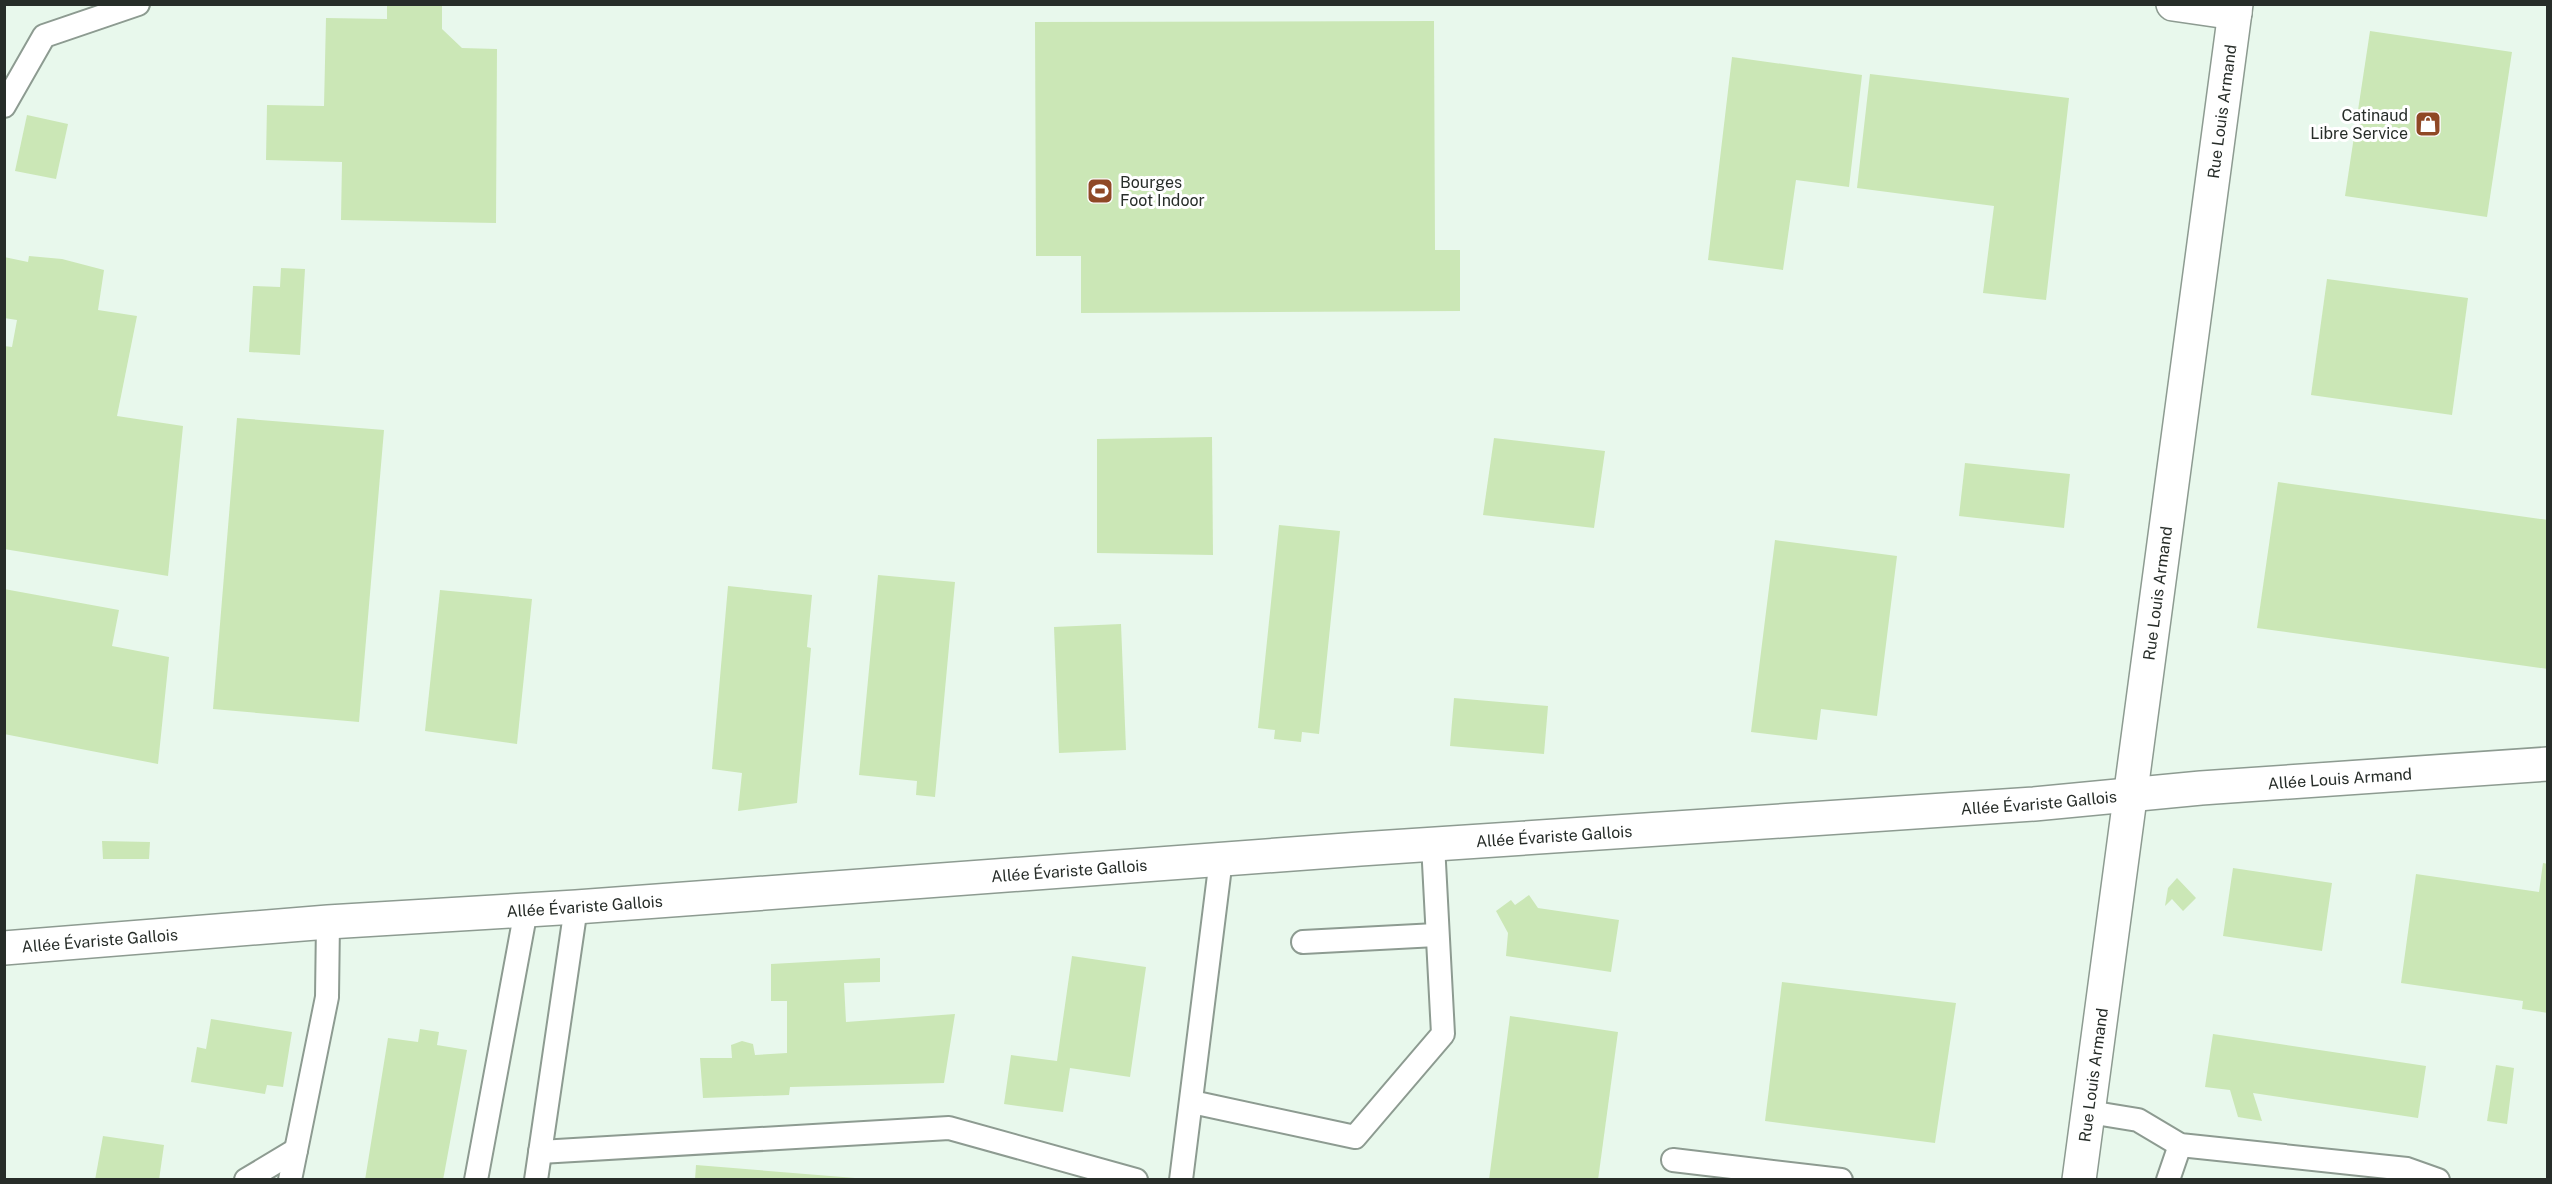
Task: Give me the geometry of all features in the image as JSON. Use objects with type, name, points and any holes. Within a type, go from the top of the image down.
[{"type":"street","points":[[2173,4],[2236,9]]},
{"type":"street","name":"Rue Louis Armand","points":[[2079,1179],[2236,9]]},
{"type":"street","name":"Allée Louis Armand","points":[[2132,794],[2547,764]]},
{"type":"street","name":"Allée Évariste Gallois","points":[[4,948],[328,921],[576,907],[1433,844],[2034,804],[2132,794]]},
{"type":"lane","points":[[4,106],[44,36],[138,4]]},
{"type":"lane","points":[[1192,1102],[1355,1137],[1443,1034],[1433,844]]},
{"type":"lane","points":[[1180,1179],[1192,1102],[1221,860]]},
{"type":"lane","points":[[536,1179],[576,907]]},
{"type":"lane","points":[[476,1179],[526,910]]},
{"type":"lane","points":[[290,1179],[327,997],[328,921]]},
{"type":"lane","points":[[1303,942],[1436,935]]},
{"type":"lane","points":[[2089,1112],[2138,1120],[2180,1145],[2407,1169],[2438,1179]]},
{"type":"lane","points":[[540,1152],[949,1128],[1136,1179]]},
{"type":"lane","points":[[2168,1179],[2180,1145]]},
{"type":"lane","points":[[246,1179],[296,1150]]},
{"type":"lane","points":[[1673,1160],[1841,1179]]},
{"type":"building","points":[[387,4],[442,4],[442,29],[462,48],[497,49],[496,223],[341,220],[342,162],[266,160],[267,105],[324,106],[326,18],[387,19]]},
{"type":"building","points":[[1434,21],[1435,250],[1460,250],[1460,311],[1081,313],[1081,256],[1036,256],[1035,22]]},
{"type":"building","name":"Catinaud Libre Service","points":[[2370,31],[2512,52],[2487,217],[2345,196]]},
{"type":"building","points":[[1732,57],[1862,75],[1849,187],[1796,180],[1783,270],[1708,260]]},
{"type":"building","points":[[1870,74],[2069,98],[2046,300],[1983,293],[1994,206],[1857,188]]},
{"type":"building","points":[[27,115],[68,124],[56,179],[15,171]]},
{"type":"building","points":[[29,256],[62,259],[104,270],[98,310],[137,316],[117,416],[183,426],[168,576],[4,549],[4,346],[12,347],[17,320],[4,318],[4,257],[28,262]]},
{"type":"building","points":[[281,268],[305,269],[300,355],[249,352],[253,286],[280,287]]},
{"type":"building","points":[[2327,279],[2468,298],[2452,415],[2311,395]]},
{"type":"building","points":[[237,418],[384,430],[359,722],[213,709]]},
{"type":"building","points":[[1212,437],[1213,555],[1097,553],[1097,439]]},
{"type":"building","points":[[1494,438],[1605,451],[1594,528],[1483,515]]},
{"type":"building","points":[[1965,463],[2070,474],[2064,528],[1959,516]]},
{"type":"building","points":[[2278,482],[2548,520],[2548,669],[2257,628]]},
{"type":"building","points":[[1279,525],[1340,531],[1319,734],[1302,732],[1301,742],[1274,739],[1275,730],[1258,728]]},
{"type":"building","points":[[1775,540],[1897,556],[1877,716],[1821,709],[1817,740],[1751,732]]},
{"type":"building","points":[[878,575],[955,582],[935,797],[916,795],[917,781],[859,775]]},
{"type":"building","points":[[728,586],[812,595],[807,647],[811,648],[797,803],[738,811],[742,773],[712,769]]},
{"type":"building","points":[[4,589],[119,610],[112,646],[169,657],[158,764],[4,734]]},
{"type":"building","points":[[440,590],[532,599],[517,744],[425,731]]},
{"type":"building","points":[[1121,624],[1126,750],[1059,753],[1054,627]]},
{"type":"building","points":[[1454,698],[1548,706],[1544,754],[1450,746]]},
{"type":"building","points":[[102,841],[150,842],[149,859],[103,859]]},
{"type":"building","points":[[2543,863],[2548,864],[2548,1013],[2522,1009],[2523,1001],[2401,983],[2416,874],[2539,892]]},
{"type":"building","points":[[2233,868],[2332,883],[2322,951],[2223,936]]},
{"type":"building","points":[[2177,878],[2196,898],[2183,911],[2172,899],[2165,906],[2168,888]]},
{"type":"building","points":[[1529,895],[1538,908],[1619,920],[1611,972],[1506,956],[1508,933],[1496,911],[1511,900],[1515,905]]},
{"type":"building","points":[[1072,956],[1146,967],[1130,1077],[1070,1068],[1063,1112],[1004,1104],[1011,1055],[1057,1061]]},
{"type":"building","points":[[880,958],[880,982],[844,983],[846,1022],[955,1014],[944,1083],[790,1087],[789,1095],[703,1098],[700,1058],[732,1058],[731,1045],[742,1041],[753,1044],[755,1055],[787,1053],[787,1001],[771,1001],[771,964]]},
{"type":"building","points":[[1782,982],[1956,1003],[1935,1143],[1765,1121]]},
{"type":"building","points":[[1510,1016],[1618,1032],[1598,1180],[1489,1180]]},
{"type":"building","points":[[211,1019],[292,1032],[283,1087],[267,1085],[265,1094],[191,1082],[197,1047],[206,1049]]},
{"type":"building","points":[[420,1029],[439,1032],[437,1045],[467,1050],[443,1180],[365,1180],[388,1038],[418,1042]]},
{"type":"building","points":[[2213,1034],[2426,1066],[2418,1118],[2253,1093],[2262,1121],[2238,1117],[2230,1090],[2205,1087]]},
{"type":"building","points":[[2496,1065],[2514,1068],[2507,1124],[2487,1121]]},
{"type":"building","points":[[103,1136],[164,1145],[159,1180],[95,1180]]},
{"type":"building","points":[[696,1165],[855,1178],[855,1180],[695,1180]]},
{"type":"place","name":"Catinaud Libre Service","points":[[2428,124]]},
{"type":"place","name":"Bourges Foot Indoor","points":[[1100,191]]}]
